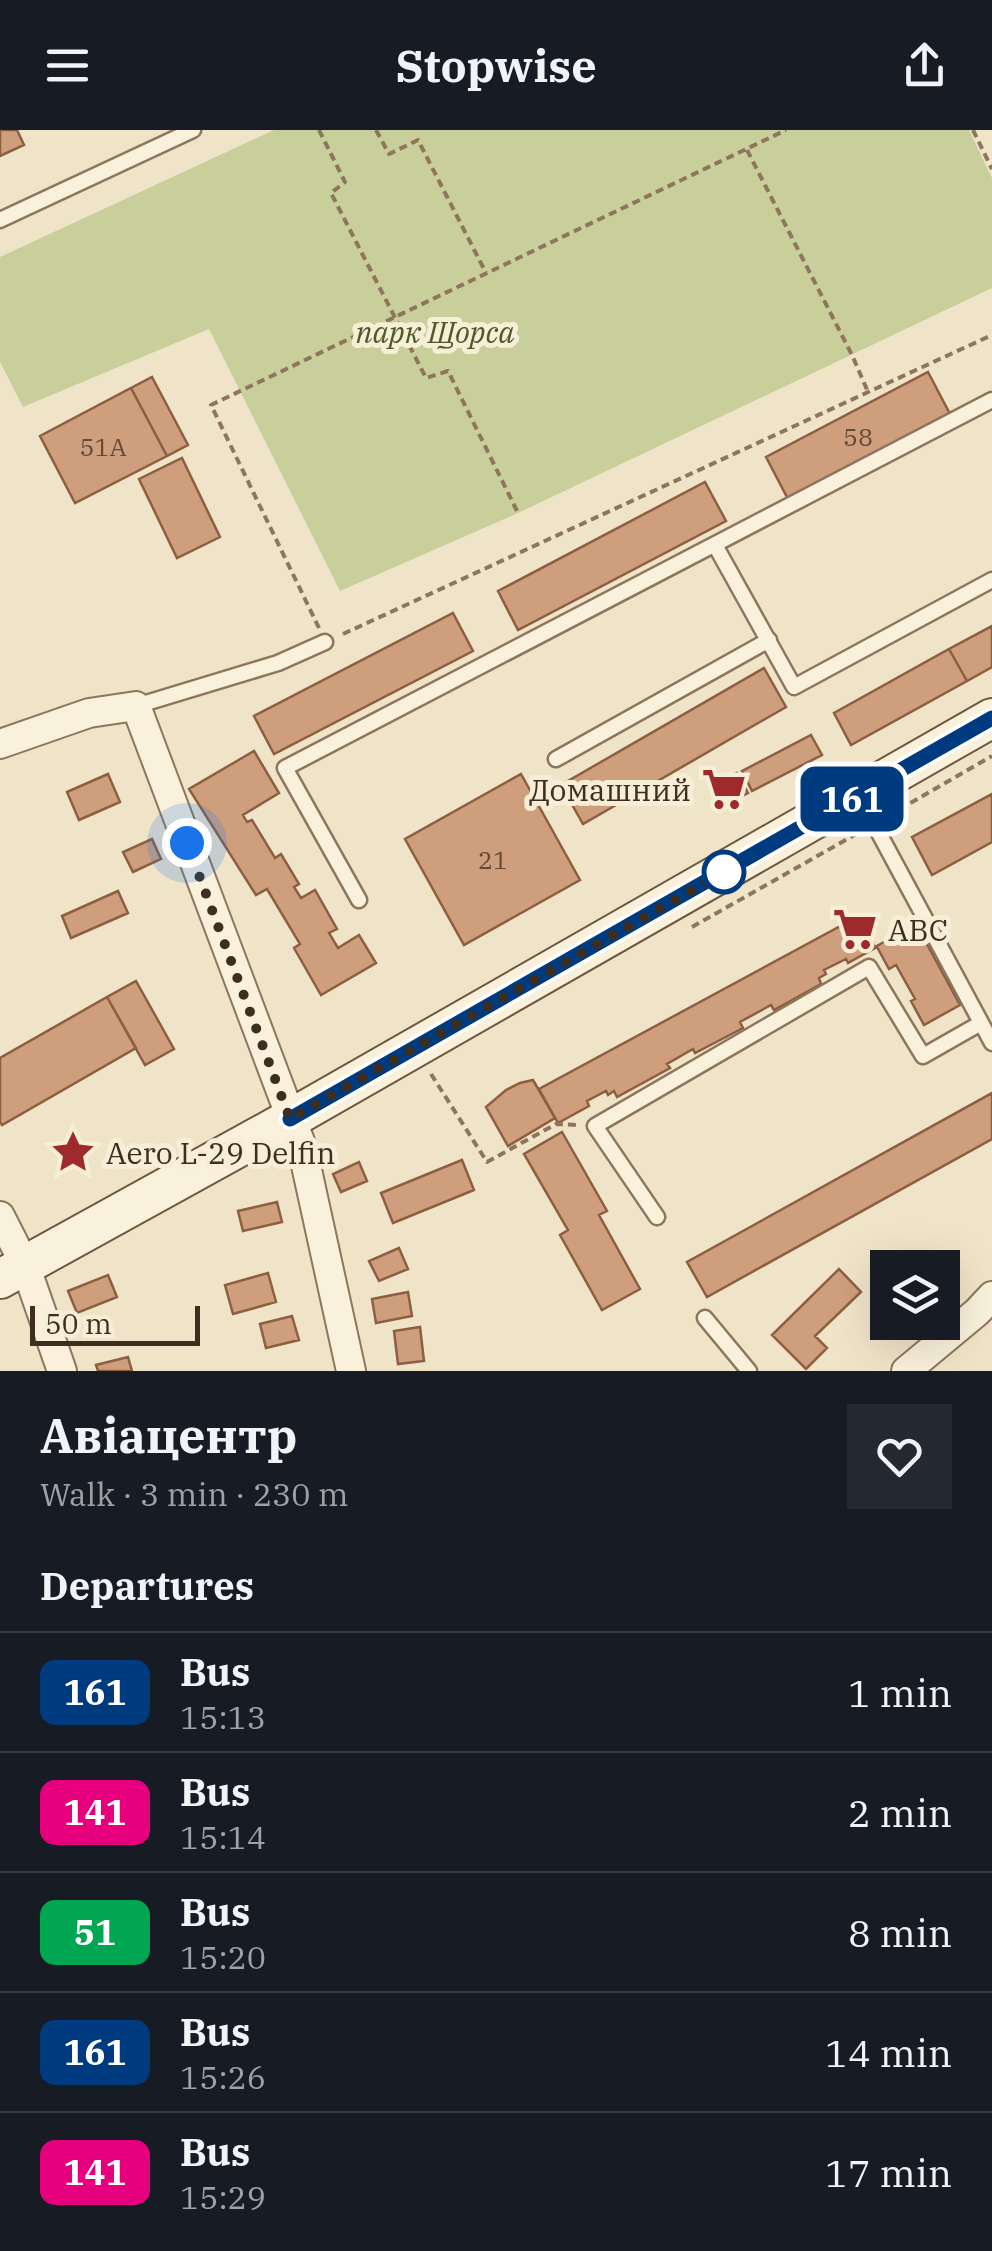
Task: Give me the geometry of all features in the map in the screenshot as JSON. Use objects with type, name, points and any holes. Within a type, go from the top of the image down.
[{"type":"main road","points":[[12,1272],[290,1119],[992,718]]},
{"type":"street","points":[[0,744],[89,712],[136,706],[302,1147],[351,1371]]},
{"type":"street","points":[[0,1216],[12,1272],[62,1371]]},
{"type":"street","points":[[906,1371],[987,1310]]},
{"type":"lane","points":[[0,220],[193,130]]},
{"type":"lane","points":[[359,900],[285,768],[992,400]]},
{"type":"lane","points":[[715,545],[794,687],[992,580]]},
{"type":"lane","points":[[556,760],[769,640]]},
{"type":"lane","points":[[136,706],[278,664],[325,642]]},
{"type":"lane","points":[[859,795],[992,1043]]},
{"type":"lane","points":[[657,1218],[595,1126],[869,967],[923,1056],[981,1022]]},
{"type":"lane","points":[[705,1318],[749,1371]]},
{"type":"path","points":[[319,130],[345,182],[331,193],[426,378],[448,371],[518,513]]},
{"type":"path","points":[[376,130],[389,154],[418,140],[486,273]]},
{"type":"path","points":[[786,130],[211,405],[325,642],[992,335]]},
{"type":"path","points":[[973,130],[992,168]]},
{"type":"path","points":[[746,149],[868,392]]},
{"type":"path","points":[[431,1074],[487,1162],[556,1124],[595,1126]]},
{"type":"green space","name":"парк Щорса","points":[[274,130],[969,130],[992,178],[992,288],[518,513],[340,591],[209,329],[23,407],[0,362],[0,257]]},
{"type":"building","points":[[0,130],[17,130],[24,145],[0,156]]},
{"type":"building","points":[[928,372],[950,414],[788,499],[766,457]]},
{"type":"building","points":[[152,377],[188,445],[167,456],[131,388]]},
{"type":"building","points":[[131,388],[167,456],[75,503],[40,436]]},
{"type":"building","points":[[182,458],[220,537],[177,558],[139,479]]},
{"type":"building","points":[[705,482],[726,521],[518,630],[498,591]]},
{"type":"building","points":[[453,613],[473,651],[274,754],[254,716]]},
{"type":"building","points":[[992,626],[992,667],[967,681],[949,649]]},
{"type":"building","points":[[949,649],[967,681],[851,745],[834,713]]},
{"type":"building","points":[[764,668],[786,707],[583,824],[561,785]]},
{"type":"building","points":[[811,735],[822,755],[752,791],[742,771]]},
{"type":"building","points":[[254,751],[279,793],[243,815],[247,822],[252,820],[275,858],[281,854],[299,884],[294,887],[301,898],[315,890],[337,929],[329,933],[338,948],[359,935],[376,963],[321,995],[294,948],[300,944],[267,889],[256,895],[189,789]]},
{"type":"building","points":[[737,773],[748,793],[724,805],[713,785]]},
{"type":"building","points":[[108,774],[120,802],[79,820],[67,792]]},
{"type":"building","points":[[521,774],[580,880],[464,945],[405,839]]},
{"type":"building","points":[[992,794],[992,842],[932,875],[912,837]]},
{"type":"building","points":[[152,839],[161,859],[133,872],[123,852]]},
{"type":"building","points":[[118,891],[128,913],[71,938],[62,916]]},
{"type":"building","points":[[859,916],[875,947],[916,924],[960,1005],[924,1025],[896,965],[889,969],[877,947],[848,963],[846,959],[824,970],[826,974],[819,978],[821,984],[774,1010],[771,1005],[740,1022],[743,1028],[695,1053],[693,1049],[667,1064],[670,1068],[617,1097],[614,1091],[608,1095],[606,1091],[587,1101],[589,1106],[558,1123],[539,1089]]},
{"type":"building","points":[[136,981],[174,1049],[145,1065],[107,997]]},
{"type":"building","points":[[107,997],[136,1048],[2,1125],[0,1058]]},
{"type":"building","points":[[533,1080],[555,1118],[508,1146],[486,1107],[506,1090]]},
{"type":"building","points":[[992,1093],[992,1139],[707,1297],[687,1262]]},
{"type":"building","points":[[562,1132],[607,1211],[599,1215],[640,1289],[602,1310],[560,1235],[568,1230],[524,1154]]},
{"type":"building","points":[[462,1160],[474,1190],[393,1223],[381,1193]]},
{"type":"building","points":[[359,1162],[367,1181],[341,1192],[333,1174]]},
{"type":"building","points":[[277,1202],[282,1222],[243,1231],[238,1211]]},
{"type":"building","points":[[399,1248],[408,1269],[379,1281],[369,1261]]},
{"type":"building","points":[[839,1269],[861,1292],[815,1336],[827,1348],[806,1369],[772,1335]]},
{"type":"building","points":[[268,1273],[276,1302],[233,1314],[225,1285]]},
{"type":"building","points":[[108,1275],[117,1297],[77,1313],[68,1291]]},
{"type":"building","points":[[408,1292],[412,1316],[376,1323],[372,1299]]},
{"type":"building","points":[[292,1316],[299,1340],[266,1348],[260,1324]]},
{"type":"building","points":[[420,1327],[424,1361],[398,1364],[394,1331]]},
{"type":"building","points":[[128,1357],[132,1371],[98,1371],[96,1365]]},
{"type":"bus line","name":"161","points":[[290,1119],[992,718]]},
{"type":"place","name":"Домашний","points":[[724,789]]},
{"type":"place","name":"ABC","points":[[855,929]]},
{"type":"place","name":"Aero L-29 Delfin","points":[[73,1152]]},
{"type":"route","points":[[187,843],[290,1119],[724,872]]}]
